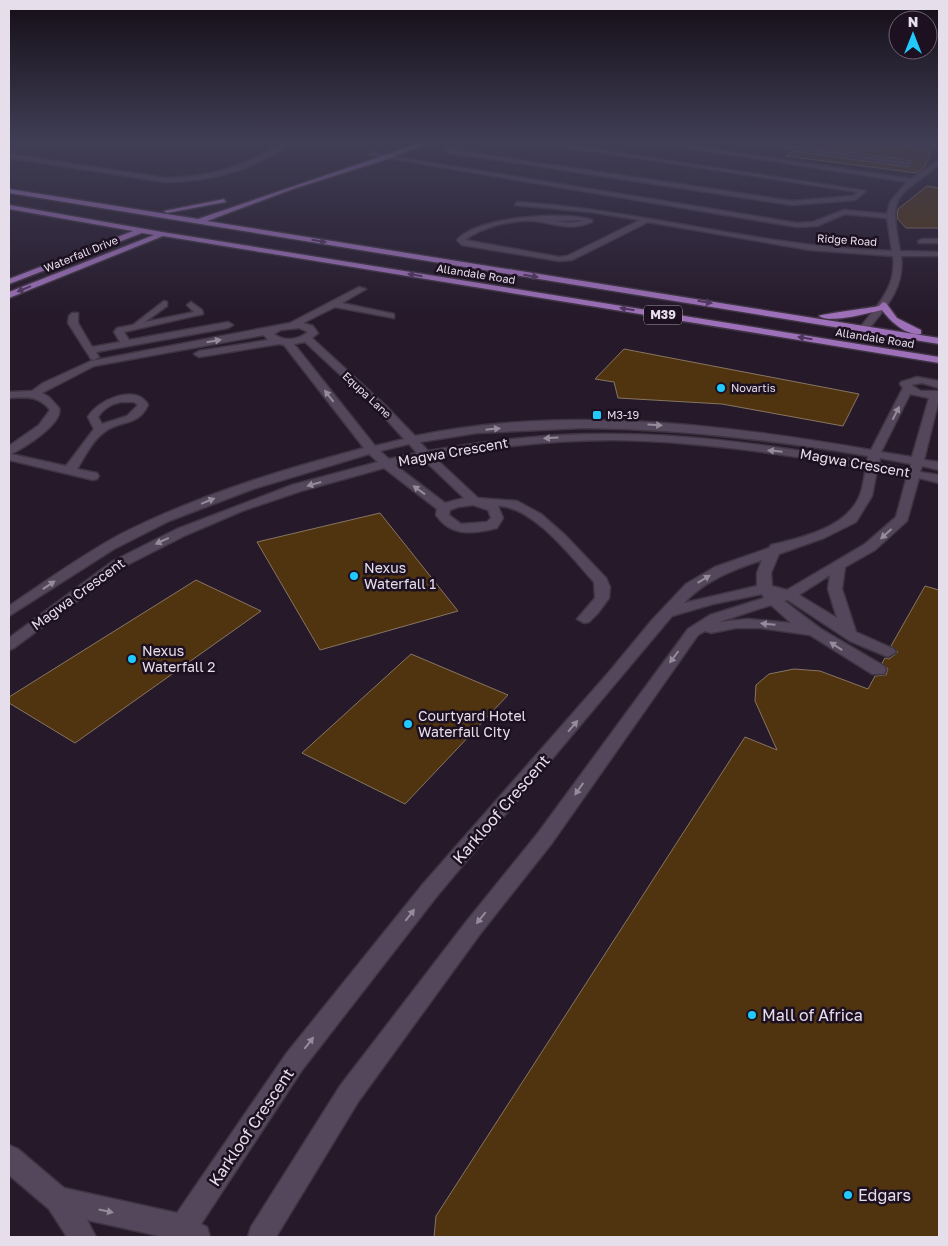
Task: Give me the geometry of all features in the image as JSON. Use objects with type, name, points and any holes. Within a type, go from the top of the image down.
[{"type":"main road","name":"Allandale Road","points":[[61,199],[939,340]]},
{"type":"main road","points":[[98,205],[169,211],[230,199]]},
{"type":"main road","name":"Waterfall Drive","points":[[9,295],[162,234],[260,199]]},
{"type":"main road","name":"Waterfall Drive","points":[[9,282],[140,230],[224,201]]},
{"type":"main road","points":[[242,205],[229,218],[236,224],[271,233]]},
{"type":"main road","name":"Allandale Road","points":[[9,207],[162,234],[939,360]]},
{"type":"main road","points":[[51,266],[99,243],[108,236],[108,233],[102,228],[70,218]]},
{"type":"main road","points":[[72,270],[162,244],[201,243],[240,246]]},
{"type":"main road","points":[[794,317],[847,314],[882,306],[894,320],[939,340]]},
{"type":"main road","points":[[864,329],[873,337],[888,342],[939,352]]},
{"type":"street","points":[[638,199],[797,225],[814,224],[844,212],[891,216]]},
{"type":"street","points":[[766,199],[792,203],[841,199]]},
{"type":"street","points":[[864,329],[893,290],[897,278],[898,254],[891,216],[892,203],[896,199]]},
{"type":"street","name":"Ridge Road","points":[[517,204],[574,208],[810,248],[898,254],[939,254]]},
{"type":"street","points":[[534,219],[573,226],[583,225],[590,220],[580,218],[512,219],[464,237],[461,240],[462,243],[559,259],[576,255],[646,220]]},
{"type":"street","points":[[922,241],[939,242]]},
{"type":"street","points":[[9,396],[41,396],[99,366],[293,325],[362,289]]},
{"type":"street","points":[[99,366],[283,341],[307,333],[346,306],[372,291]]},
{"type":"street","points":[[133,326],[164,304]]},
{"type":"street","points":[[334,304],[391,316]]},
{"type":"street","points":[[126,343],[119,332],[124,328],[199,314],[191,305]]},
{"type":"street","points":[[75,315],[72,318],[74,323],[99,366]]},
{"type":"street","points":[[90,350],[228,325]]},
{"type":"street","points":[[293,325],[307,333]]},
{"type":"street","name":"Equpa Lane","points":[[270,331],[270,337],[283,341],[372,450],[444,508],[442,515],[446,522],[457,528],[475,529],[492,525],[497,518],[493,508],[478,502],[427,455],[307,333]]},
{"type":"street","points":[[189,346],[196,354]]},
{"type":"street","name":"Karkloof Crescent","points":[[186,1234],[294,1062],[430,890],[616,676],[668,612],[691,587],[712,574],[776,548],[819,535],[851,519],[866,496],[874,459],[907,389],[923,394],[938,391]]},
{"type":"street","points":[[261,1237],[349,1094],[473,928],[545,838],[650,689],[693,632],[715,618],[776,595],[870,547],[902,518],[938,391]]},
{"type":"street","points":[[9,450],[52,419],[55,410],[41,396]]},
{"type":"street","name":"Magwa Crescent","points":[[9,612],[124,538],[170,516],[236,490],[372,450],[444,434],[562,424],[632,424],[750,433],[915,467],[939,466]]},
{"type":"street","points":[[70,470],[100,429]]},
{"type":"street","name":"Magwa Crescent","points":[[9,645],[126,559],[166,539],[284,492],[386,463],[487,444],[549,438],[600,436],[874,459]]},
{"type":"street","points":[[9,457],[93,476]]},
{"type":"street","name":"Magwa Crescent","points":[[915,467],[939,479]]},
{"type":"street","points":[[444,508],[455,503],[502,502],[520,507],[559,535],[601,581],[604,590],[603,599],[584,619]]},
{"type":"street","points":[[776,548],[770,556],[764,574],[776,595],[816,632],[878,670]]},
{"type":"street","points":[[838,564],[835,589],[849,634]]},
{"type":"street","points":[[668,612],[710,600],[776,595],[809,606],[849,634],[888,652]]},
{"type":"street","points":[[693,632],[727,624],[756,623],[788,626],[816,632]]},
{"type":"street","points":[[9,1158],[58,1200],[83,1237]]},
{"type":"street","points":[[58,1200],[186,1234]]},
{"type":"building","points":[[910,199],[939,199],[939,228],[906,228],[897,218],[898,209]]},
{"type":"building","name":"Novartis","points":[[624,349],[859,394],[843,426],[722,404],[618,398],[614,382],[595,379]]},
{"type":"building","name":"Nexus Waterfall 1","points":[[380,513],[458,611],[320,650],[257,542]]},
{"type":"building","name":"Nexus Waterfall 2","points":[[196,580],[261,611],[75,743],[9,703],[9,697]]},
{"type":"building","name":"Mall of Africa","points":[[925,586],[939,590],[939,1237],[434,1237],[436,1216],[745,737],[777,750],[755,701],[756,685],[769,674],[794,669],[820,671],[868,689],[875,676],[886,675],[888,669],[882,663],[885,658],[889,659],[898,652],[891,646]]},
{"type":"building","name":"Courtyard Hotel Waterfall City","points":[[411,654],[508,695],[405,804],[302,753]]},
{"type":"place","name":"Novartis","points":[[721,388]]},
{"type":"place","name":"M3-19","points":[[597,415]]},
{"type":"place","name":"Nexus Waterfall 1","points":[[354,576]]},
{"type":"place","name":"Nexus Waterfall 2","points":[[132,659]]},
{"type":"place","name":"Courtyard Hotel Waterfall City","points":[[408,724]]},
{"type":"place","name":"Mall of Africa","points":[[752,1015]]},
{"type":"place","name":"Edgars","points":[[848,1195]]}]
